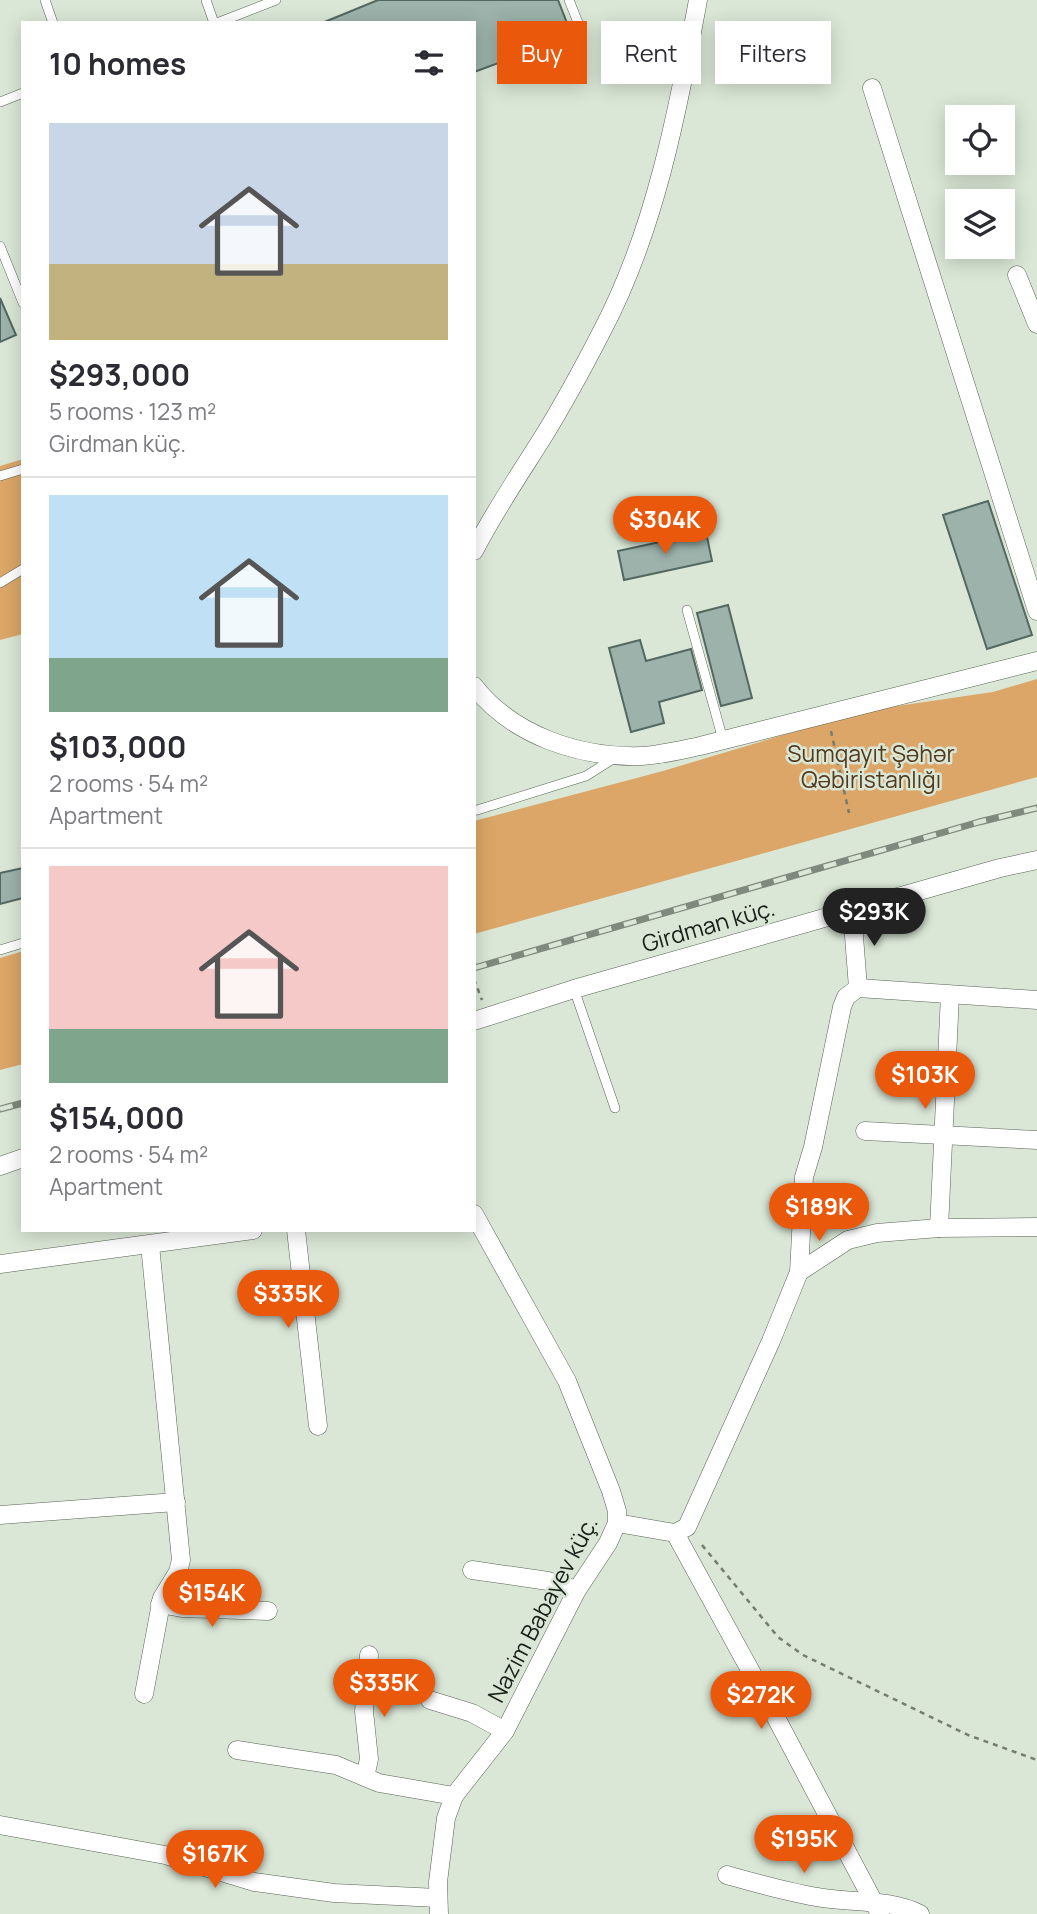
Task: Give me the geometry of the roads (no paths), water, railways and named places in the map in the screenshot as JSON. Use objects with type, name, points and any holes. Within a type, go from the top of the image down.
[{"type":"street","points":[[476,547],[551,422],[603,330],[618,297],[656,194],[674,124],[698,0]]},
{"type":"street","points":[[872,88],[1037,611]]},
{"type":"street","points":[[1017,275],[1037,324]]},
{"type":"street","points":[[476,688],[503,716],[531,733],[564,746],[618,756],[643,756],[670,753],[1037,662]]},
{"type":"street","name":"Girdman küç.","points":[[481,1018],[852,910],[1037,860]]},
{"type":"street","points":[[852,910],[858,988]]},
{"type":"street","points":[[681,1530],[771,1340],[799,1272],[804,1177],[846,997],[858,988],[1037,1000]]},
{"type":"street","points":[[939,1228],[950,995]]},
{"type":"street","points":[[865,1131],[1037,1140]]},
{"type":"street","points":[[0,1166],[21,1159]]},
{"type":"street","name":"Nazim Babayev küç.","points":[[438,1906],[446,1818],[454,1796],[505,1731],[577,1590],[608,1543],[617,1523],[617,1511],[611,1491],[567,1381],[476,1218]]},
{"type":"street","points":[[799,1272],[848,1240],[877,1233],[939,1228],[1037,1227]]},
{"type":"street","points":[[0,1264],[239,1232]]},
{"type":"street","points":[[296,1232],[318,1426]]},
{"type":"street","points":[[144,1694],[160,1604],[178,1572],[181,1560],[150,1245]]},
{"type":"street","points":[[0,1515],[176,1502]]},
{"type":"street","points":[[617,1523],[681,1530]]},
{"type":"street","points":[[681,1530],[878,1908]]},
{"type":"street","points":[[472,1570],[548,1581],[577,1590]]},
{"type":"street","points":[[160,1604],[182,1608],[268,1611]]},
{"type":"street","points":[[365,1776],[369,1759],[365,1711],[369,1655]]},
{"type":"street","points":[[430,1700],[472,1713],[505,1731]]},
{"type":"street","points":[[237,1750],[336,1765],[390,1785],[454,1796]]},
{"type":"street","points":[[0,1825],[165,1855],[254,1882],[438,1906]]},
{"type":"street","points":[[727,1875],[784,1890],[878,1908],[891,1903],[920,1914]]},
{"type":"lane","points":[[46,0],[52,21]]},
{"type":"lane","points":[[206,0],[214,21]]},
{"type":"lane","points":[[220,21],[276,0]]},
{"type":"lane","points":[[569,0],[577,21]]},
{"type":"lane","points":[[0,102],[21,94]]},
{"type":"lane","points":[[0,246],[21,298]]},
{"type":"lane","points":[[0,476],[21,470]]},
{"type":"lane","points":[[0,583],[21,570]]},
{"type":"lane","points":[[687,610],[723,740]]},
{"type":"lane","points":[[476,810],[586,776],[618,756]]},
{"type":"lane","points":[[0,950],[21,944]]},
{"type":"lane","points":[[575,989],[615,1108]]},
{"type":"railway","points":[[476,967],[979,822],[1037,808]]},
{"type":"railway","points":[[0,1109],[21,1104]]},
{"type":"park label","name":"Sumqayıt Şəhər Qəbiristanlığı","points":[[871,766]]}]
